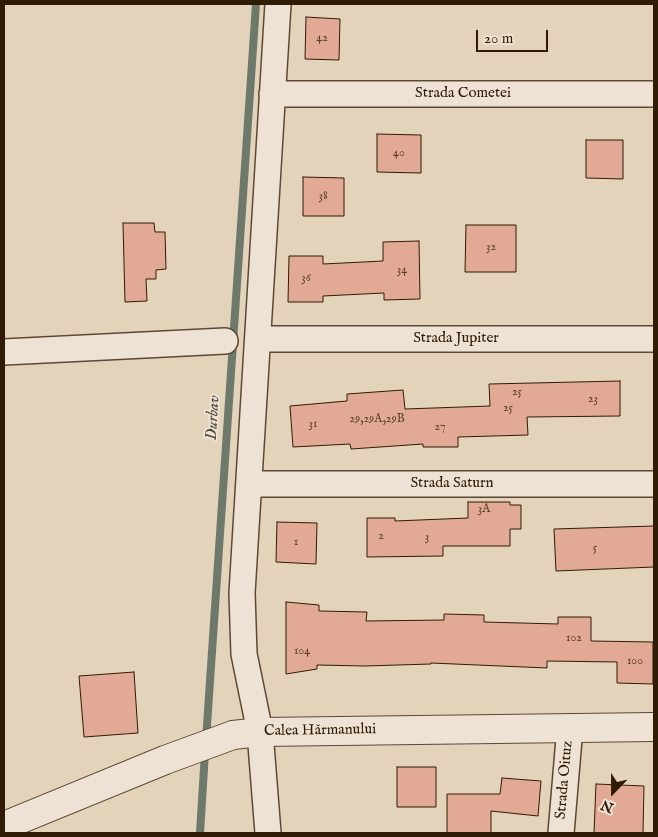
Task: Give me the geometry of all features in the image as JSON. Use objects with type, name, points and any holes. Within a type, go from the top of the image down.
[{"type":"street","points":[[268,833],[260,732],[244,654],[242,593],[278,4]]},
{"type":"street","name":"Strada Cometei","points":[[272,94],[654,94]]},
{"type":"street","name":"Strada Jupiter","points":[[258,339],[654,339]]},
{"type":"street","points":[[4,352],[225,340]]},
{"type":"street","name":"Strada Saturn","points":[[250,484],[654,484]]},
{"type":"street","name":"Strada Oituz","points":[[561,833],[570,727]]},
{"type":"street","name":"Calea Hărmanului","points":[[4,826],[165,760],[233,735],[260,732],[654,727]]},
{"type":"building","points":[[306,17],[340,19],[339,60],[305,59]]},
{"type":"building","points":[[377,134],[421,135],[421,173],[377,172]]},
{"type":"building","points":[[586,140],[623,140],[623,179],[586,178]]},
{"type":"building","points":[[303,177],[344,178],[344,216],[303,216]]},
{"type":"building","points":[[123,223],[154,223],[155,232],[165,232],[166,269],[156,270],[156,279],[146,279],[147,301],[125,302]]},
{"type":"building","points":[[466,225],[516,225],[516,272],[465,272]]},
{"type":"building","points":[[419,241],[420,299],[384,300],[384,293],[323,296],[323,302],[288,302],[289,256],[323,256],[323,264],[383,261],[383,242]]},
{"type":"building","points":[[620,381],[620,416],[527,417],[528,435],[458,437],[458,447],[423,447],[423,444],[351,449],[350,444],[293,447],[290,406],[347,401],[347,394],[403,390],[405,409],[490,406],[489,384]]},
{"type":"building","points":[[468,502],[510,502],[510,505],[521,505],[521,529],[510,529],[510,546],[443,546],[443,556],[367,557],[367,518],[395,518],[395,521],[468,518]]},
{"type":"building","points":[[277,522],[317,523],[316,564],[276,562]]},
{"type":"building","points":[[654,526],[654,567],[556,571],[554,529]]},
{"type":"building","points":[[286,602],[319,605],[319,611],[367,612],[366,621],[444,620],[444,614],[484,615],[484,622],[558,624],[558,617],[591,617],[591,641],[653,642],[653,684],[617,683],[617,662],[547,661],[547,668],[431,663],[365,666],[317,665],[317,669],[286,674]]},
{"type":"building","points":[[134,672],[138,733],[84,737],[79,676]]},
{"type":"building","points":[[397,767],[436,767],[436,807],[397,807]]},
{"type":"building","points":[[502,778],[541,781],[538,816],[491,811],[491,833],[447,833],[447,794],[500,794]]},
{"type":"building","points":[[596,784],[644,786],[643,833],[594,833]]},
{"type":"waterway","name":"Durbav","points":[[206,740],[256,4]]},
{"type":"waterway","name":"Durbav","points":[[200,833],[205,752]]}]
